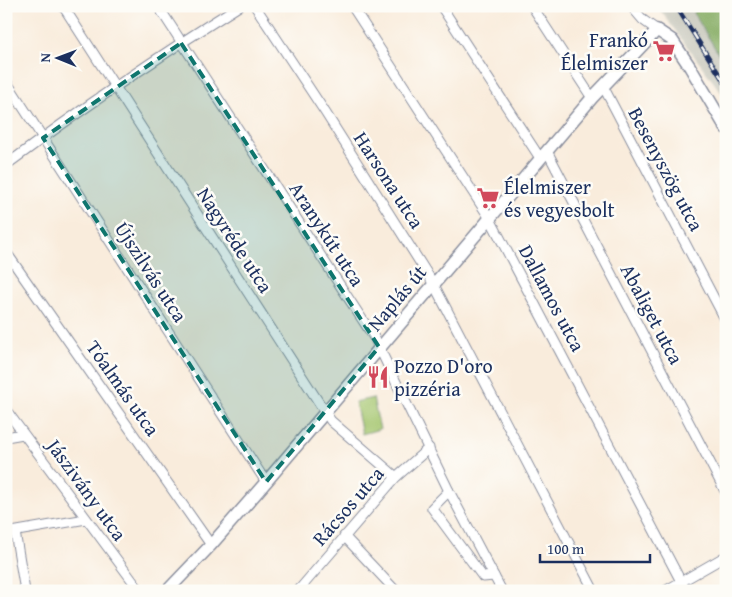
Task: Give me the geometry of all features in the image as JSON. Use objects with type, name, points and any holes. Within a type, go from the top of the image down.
[{"type":"street","name":"Nagyréde utca","points":[[63,6],[324,412],[396,477]]},
{"type":"street","name":"Aranykút utca","points":[[158,6],[379,347],[449,491],[502,591]]},
{"type":"street","points":[[6,165],[181,42],[239,6]]},
{"type":"street","name":"Harsona utca","points":[[255,6],[433,283],[594,591]]},
{"type":"street","name":"Dallamos utca","points":[[352,6],[489,218],[686,591]]},
{"type":"street","name":"Abaliget utca","points":[[442,6],[543,155],[726,493]]},
{"type":"street","points":[[532,6],[592,98]]},
{"type":"street","points":[[631,6],[643,20],[672,40],[726,128]]},
{"type":"street","name":"Naplás út","points":[[167,591],[211,545],[266,482],[592,98],[657,30]]},
{"type":"street","name":"Újszilvás utca","points":[[6,81],[266,482]]},
{"type":"street","name":"Besenyszög utca","points":[[603,86],[726,321]]},
{"type":"street","name":"Tóalmás utca","points":[[6,252],[211,545]]},
{"type":"street","name":"Jászivány utca","points":[[6,410],[140,591]]},
{"type":"street","points":[[6,437],[24,434]]},
{"type":"street","name":"Rácsos utca","points":[[298,591],[396,477],[429,448]]},
{"type":"street","points":[[449,491],[432,508],[483,577],[494,576]]},
{"type":"street","points":[[26,591],[10,532],[86,519]]},
{"type":"street","points":[[344,536],[396,591]]},
{"type":"street","points":[[664,591],[726,556]]},
{"type":"highlighted area","points":[[181,43],[379,347],[266,482],[43,138]]},
{"type":"shaded area","points":[[657,6],[689,6],[726,66],[726,99]]},
{"type":"green space","points":[[704,6],[726,6],[726,66],[693,12]]},
{"type":"green space","points":[[373,398],[380,429],[362,434],[355,402]]},
{"type":"railway","points":[[676,6],[726,85]]},
{"type":"place","name":"Frankó Élelmiszer","points":[[664,51]]},
{"type":"place","name":"Élelmiszer és vegyesbolt","points":[[488,198]]},
{"type":"place","name":"Pozzo D'oro pizzéria","points":[[378,377]]}]
